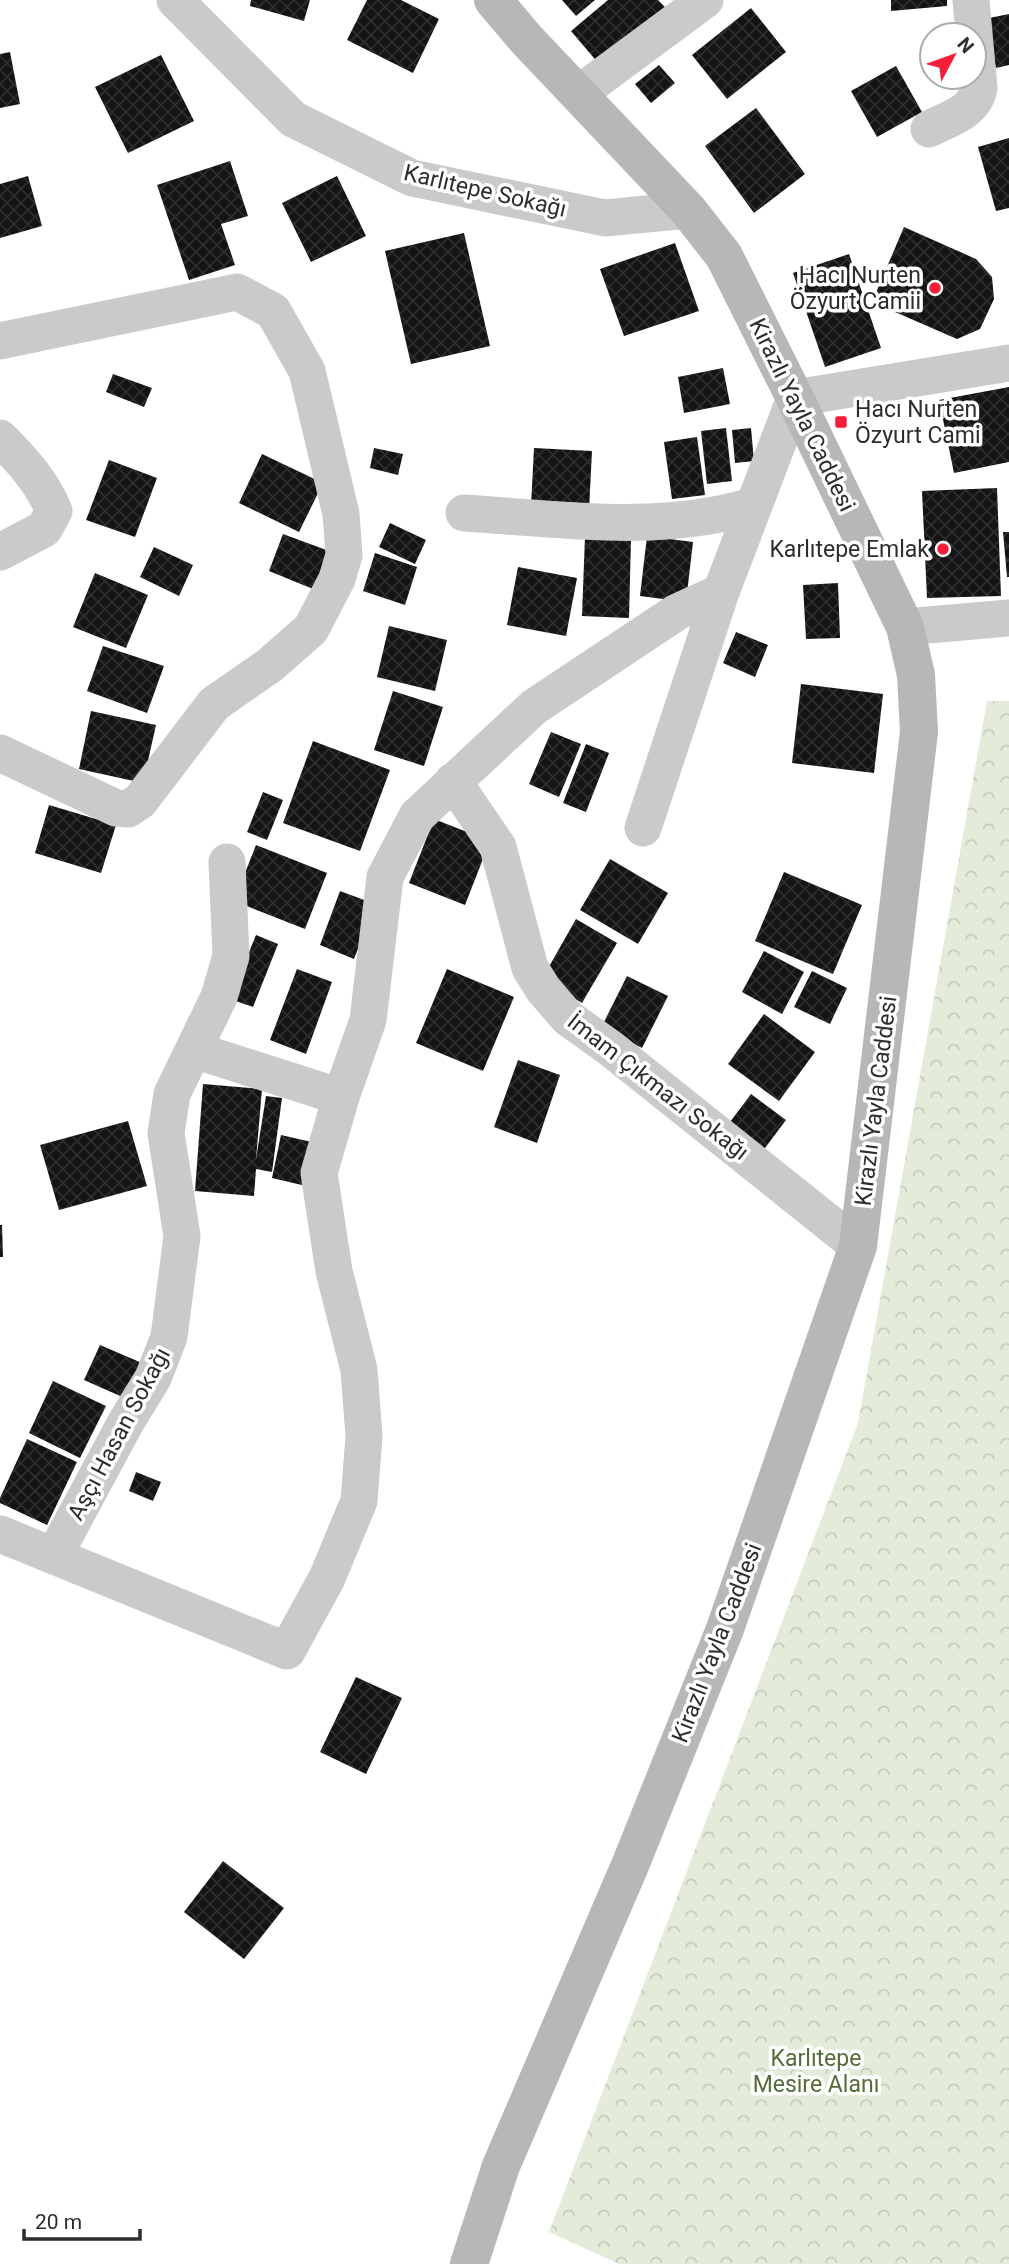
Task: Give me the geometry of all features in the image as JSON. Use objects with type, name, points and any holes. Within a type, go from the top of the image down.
[{"type":"main road","name":"Kirazlı Yayla Caddesi","points":[[469,2264],[501,2166],[631,1863],[725,1629],[858,1246],[919,732],[916,675],[905,627],[724,256],[688,210],[526,39],[493,0]]},
{"type":"street","name":"Karlıtepe Sokağı","points":[[175,0],[293,119],[412,178],[605,218],[688,210]]},
{"type":"street","points":[[578,94],[705,0]]},
{"type":"street","points":[[929,129],[971,107],[977,97],[979,88],[971,0]]},
{"type":"street","points":[[0,341],[237,292],[273,311],[307,370],[341,514],[344,555],[337,579],[311,629],[270,665],[214,704],[140,801],[128,809],[116,808],[0,752]]},
{"type":"street","points":[[643,828],[721,592],[795,398],[1009,363]]},
{"type":"street","points":[[0,438],[24,462],[47,494],[54,511],[44,529],[0,552]]},
{"type":"street","points":[[464,513],[614,522],[678,522],[752,506]]},
{"type":"street","points":[[0,1534],[287,1651],[327,1578],[359,1501],[364,1436],[359,1370],[334,1272],[319,1173],[341,1097],[368,1020],[385,877],[417,816],[534,707],[677,612],[721,592]]},
{"type":"street","points":[[905,627],[1009,618]]},
{"type":"street","name":"İmam Çıkmazı Sokağı","points":[[453,781],[498,847],[530,968],[543,989],[568,1018],[620,1056],[858,1246]]},
{"type":"street","name":"Aşçı Hasan Sokağı","points":[[54,1556],[125,1422],[153,1378],[169,1336],[182,1236],[166,1133],[172,1094],[219,997],[231,956],[226,862]]},
{"type":"street","points":[[194,1050],[341,1097]]},
{"type":"green space","name":"Karlıtepe Mesire Alanı","points":[[987,701],[1009,701],[1009,2264],[619,2264],[549,2232],[858,1423]]},
{"type":"building","points":[[251,0],[310,0],[304,21],[250,6]]},
{"type":"building","points":[[367,0],[401,0],[439,19],[413,73],[347,40]]},
{"type":"building","points":[[562,0],[595,0],[576,16]]},
{"type":"building","points":[[608,0],[658,0],[666,8],[599,64],[571,31]]},
{"type":"building","points":[[891,0],[947,0],[947,6],[891,11]]},
{"type":"building","points":[[751,8],[786,52],[727,99],[692,55]]},
{"type":"building","points":[[1009,14],[1009,65],[996,68],[988,35],[988,21],[984,19]]},
{"type":"building","points":[[10,52],[20,104],[0,108],[0,54]]},
{"type":"building","points":[[161,55],[194,121],[128,153],[95,87]]},
{"type":"building","points":[[659,65],[675,83],[651,103],[635,84]]},
{"type":"building","points":[[896,66],[922,112],[877,137],[851,91]]},
{"type":"building","points":[[756,108],[805,174],[754,213],[705,146]]},
{"type":"building","points":[[1009,138],[1009,208],[996,211],[978,147]]},
{"type":"building","points":[[230,161],[248,216],[221,224],[235,265],[189,280],[157,185]]},
{"type":"building","points":[[28,176],[42,226],[0,238],[0,184]]},
{"type":"building","points":[[337,176],[366,236],[311,262],[282,203]]},
{"type":"building","name":"Hacı Nurten Özyurt Camii","points":[[904,227],[976,259],[992,277],[994,299],[980,329],[957,339],[872,302]]},
{"type":"building","points":[[464,233],[490,346],[411,364],[385,251]]},
{"type":"building","points":[[675,243],[699,311],[624,336],[600,269]]},
{"type":"building","points":[[849,254],[881,348],[825,367],[793,273]]},
{"type":"building","points":[[723,368],[730,404],[684,413],[678,377]]},
{"type":"building","points":[[113,374],[152,388],[144,407],[106,392]]},
{"type":"building","points":[[1009,387],[1009,462],[954,473],[939,400]]},
{"type":"building","points":[[726,428],[732,481],[707,484],[701,431]]},
{"type":"building","points":[[751,428],[754,461],[735,463],[732,430]]},
{"type":"building","points":[[697,437],[705,495],[672,499],[664,442]]},
{"type":"building","points":[[374,448],[403,454],[398,475],[370,468]]},
{"type":"building","points":[[534,448],[592,451],[589,510],[531,506]]},
{"type":"building","points":[[262,454],[323,483],[299,532],[239,503]]},
{"type":"building","points":[[109,460],[157,478],[135,537],[86,520]]},
{"type":"building","points":[[997,488],[1001,596],[927,598],[922,491]]},
{"type":"building","points":[[390,523],[426,540],[415,564],[379,547]]},
{"type":"building","points":[[1003,532],[1009,532],[1009,577],[1007,577]]},
{"type":"building","points":[[283,534],[329,551],[313,589],[269,571]]},
{"type":"building","points":[[585,536],[631,538],[629,618],[582,616]]},
{"type":"building","points":[[647,536],[693,542],[686,602],[640,596]]},
{"type":"building","points":[[154,547],[193,565],[179,596],[140,577]]},
{"type":"building","points":[[375,553],[417,567],[405,605],[363,591]]},
{"type":"building","points":[[518,567],[577,578],[566,636],[507,625]]},
{"type":"building","points":[[95,573],[148,595],[126,648],[73,627]]},
{"type":"building","points":[[838,583],[840,638],[806,639],[803,585]]},
{"type":"building","points":[[389,626],[447,640],[435,691],[377,677]]},
{"type":"building","points":[[736,632],[768,645],[755,677],[723,663]]},
{"type":"building","points":[[103,646],[164,666],[147,713],[87,691]]},
{"type":"building","points":[[801,684],[883,694],[874,773],[792,763]]},
{"type":"building","points":[[393,691],[443,707],[424,766],[374,750]]},
{"type":"building","points":[[91,711],[156,725],[143,783],[79,769]]},
{"type":"building","points":[[551,732],[581,744],[559,797],[529,784]]},
{"type":"building","points":[[313,741],[390,770],[360,851],[283,823]]},
{"type":"building","points":[[586,744],[609,753],[586,812],[563,803]]},
{"type":"building","points":[[263,792],[283,800],[267,840],[247,832]]},
{"type":"building","points":[[49,805],[116,825],[101,873],[35,853]]},
{"type":"building","points":[[434,819],[490,841],[465,905],[409,883]]},
{"type":"building","points":[[256,845],[327,873],[305,929],[234,901]]},
{"type":"building","points":[[610,859],[668,893],[638,944],[580,910]]},
{"type":"building","points":[[784,872],[862,905],[833,974],[755,941]]},
{"type":"building","points":[[340,891],[375,904],[354,959],[320,945]]},
{"type":"building","points":[[576,919],[617,943],[582,1003],[542,979]]},
{"type":"building","points":[[256,935],[278,944],[253,1007],[230,999]]},
{"type":"building","points":[[764,951],[804,972],[782,1014],[742,992]]},
{"type":"building","points":[[297,969],[332,982],[306,1054],[270,1040]]},
{"type":"building","points":[[447,969],[514,997],[483,1071],[416,1043]]},
{"type":"building","points":[[812,971],[847,988],[830,1024],[794,1007]]},
{"type":"building","points":[[627,976],[668,996],[642,1048],[601,1028]]},
{"type":"building","points":[[764,1014],[815,1052],[779,1101],[728,1064]]},
{"type":"building","points":[[518,1060],[560,1075],[537,1143],[494,1127]]},
{"type":"building","points":[[203,1084],[262,1089],[256,1159],[266,1096],[282,1098],[272,1172],[256,1169],[254,1196],[195,1191]]},
{"type":"building","points":[[751,1094],[786,1120],[759,1156],[724,1130]]},
{"type":"building","points":[[128,1121],[147,1186],[59,1210],[40,1145]]},
{"type":"building","points":[[281,1135],[316,1143],[306,1186],[272,1178]]},
{"type":"building","points":[[2,1225],[3,1257],[0,1257]]},
{"type":"building","points":[[100,1345],[142,1363],[127,1399],[84,1380]]},
{"type":"building","points":[[53,1381],[106,1406],[80,1458],[29,1433]]},
{"type":"building","points":[[27,1439],[77,1462],[47,1525],[0,1503]]},
{"type":"building","points":[[136,1472],[161,1482],[153,1501],[129,1491]]},
{"type":"building","points":[[356,1677],[402,1698],[366,1774],[320,1752]]},
{"type":"building","points":[[223,1861],[284,1908],[244,1959],[184,1912]]},
{"type":"place","name":"Hacı Nurten Özyurt Camii","points":[[935,288]]},
{"type":"place","name":"Hacı Nurten Özyurt Cami","points":[[841,422]]},
{"type":"place","name":"Karlıtepe Emlak","points":[[943,549]]}]
